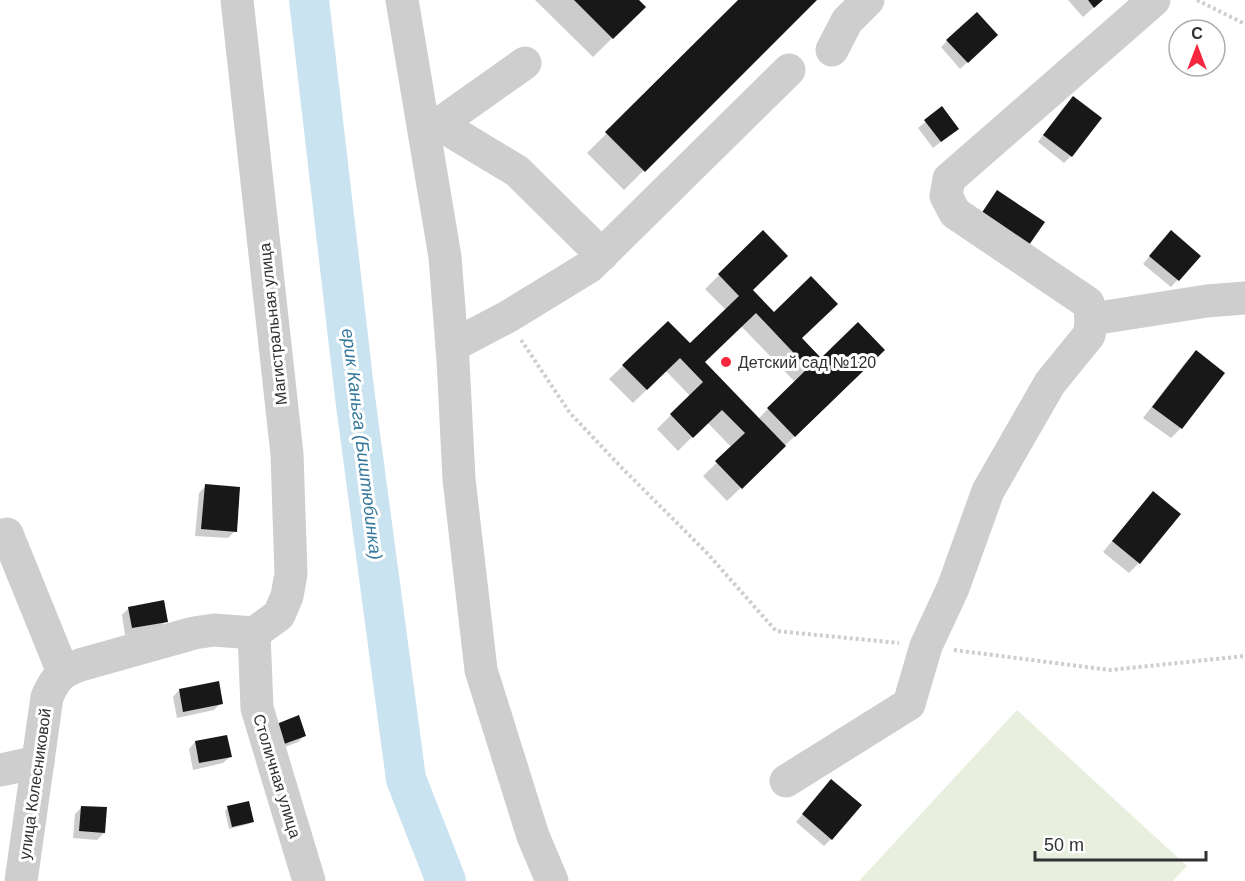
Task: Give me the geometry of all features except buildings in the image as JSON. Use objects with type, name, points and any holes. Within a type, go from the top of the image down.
[{"type":"street","name":"Магистральная улица","points":[[237,0],[287,454],[291,574],[288,596],[279,615],[254,633]]},
{"type":"street","points":[[402,0],[431,127],[445,257],[459,479],[481,670],[533,836],[552,881]]},
{"type":"street","points":[[832,50],[848,21],[868,0]]},
{"type":"street","points":[[786,781],[909,704],[926,646],[953,588],[988,491],[1050,383],[1089,335],[1092,319],[1088,303],[955,213],[946,196],[949,179],[1154,0]]},
{"type":"street","points":[[431,127],[525,63]]},
{"type":"street","points":[[452,346],[509,316],[589,267],[789,70]]},
{"type":"street","points":[[431,127],[517,171],[602,255]]},
{"type":"street","points":[[1092,319],[1207,301],[1245,298]]},
{"type":"street","points":[[0,536],[7,534],[63,672],[80,665],[194,633],[214,630],[254,633]]},
{"type":"street","name":"Столичная улица","points":[[254,633],[257,708],[309,881]]},
{"type":"street","name":"улица Колесниковой","points":[[21,881],[47,697],[53,683],[63,672]]},
{"type":"street","points":[[0,770],[38,762]]},
{"type":"path","points":[[1197,0],[1245,24]]},
{"type":"path","points":[[509,316],[526,349],[570,413],[707,553],[776,631],[926,646],[1110,670],[1245,656]]},
{"type":"green space","points":[[1017,710],[1187,866],[1173,881],[859,881]]},
{"type":"waterway","name":"ерик Каньга (Биштюбинка)","points":[[309,0],[355,397],[406,779],[446,881]]},
{"type":"place","name":"Детский сад №120","points":[[726,362]]}]
